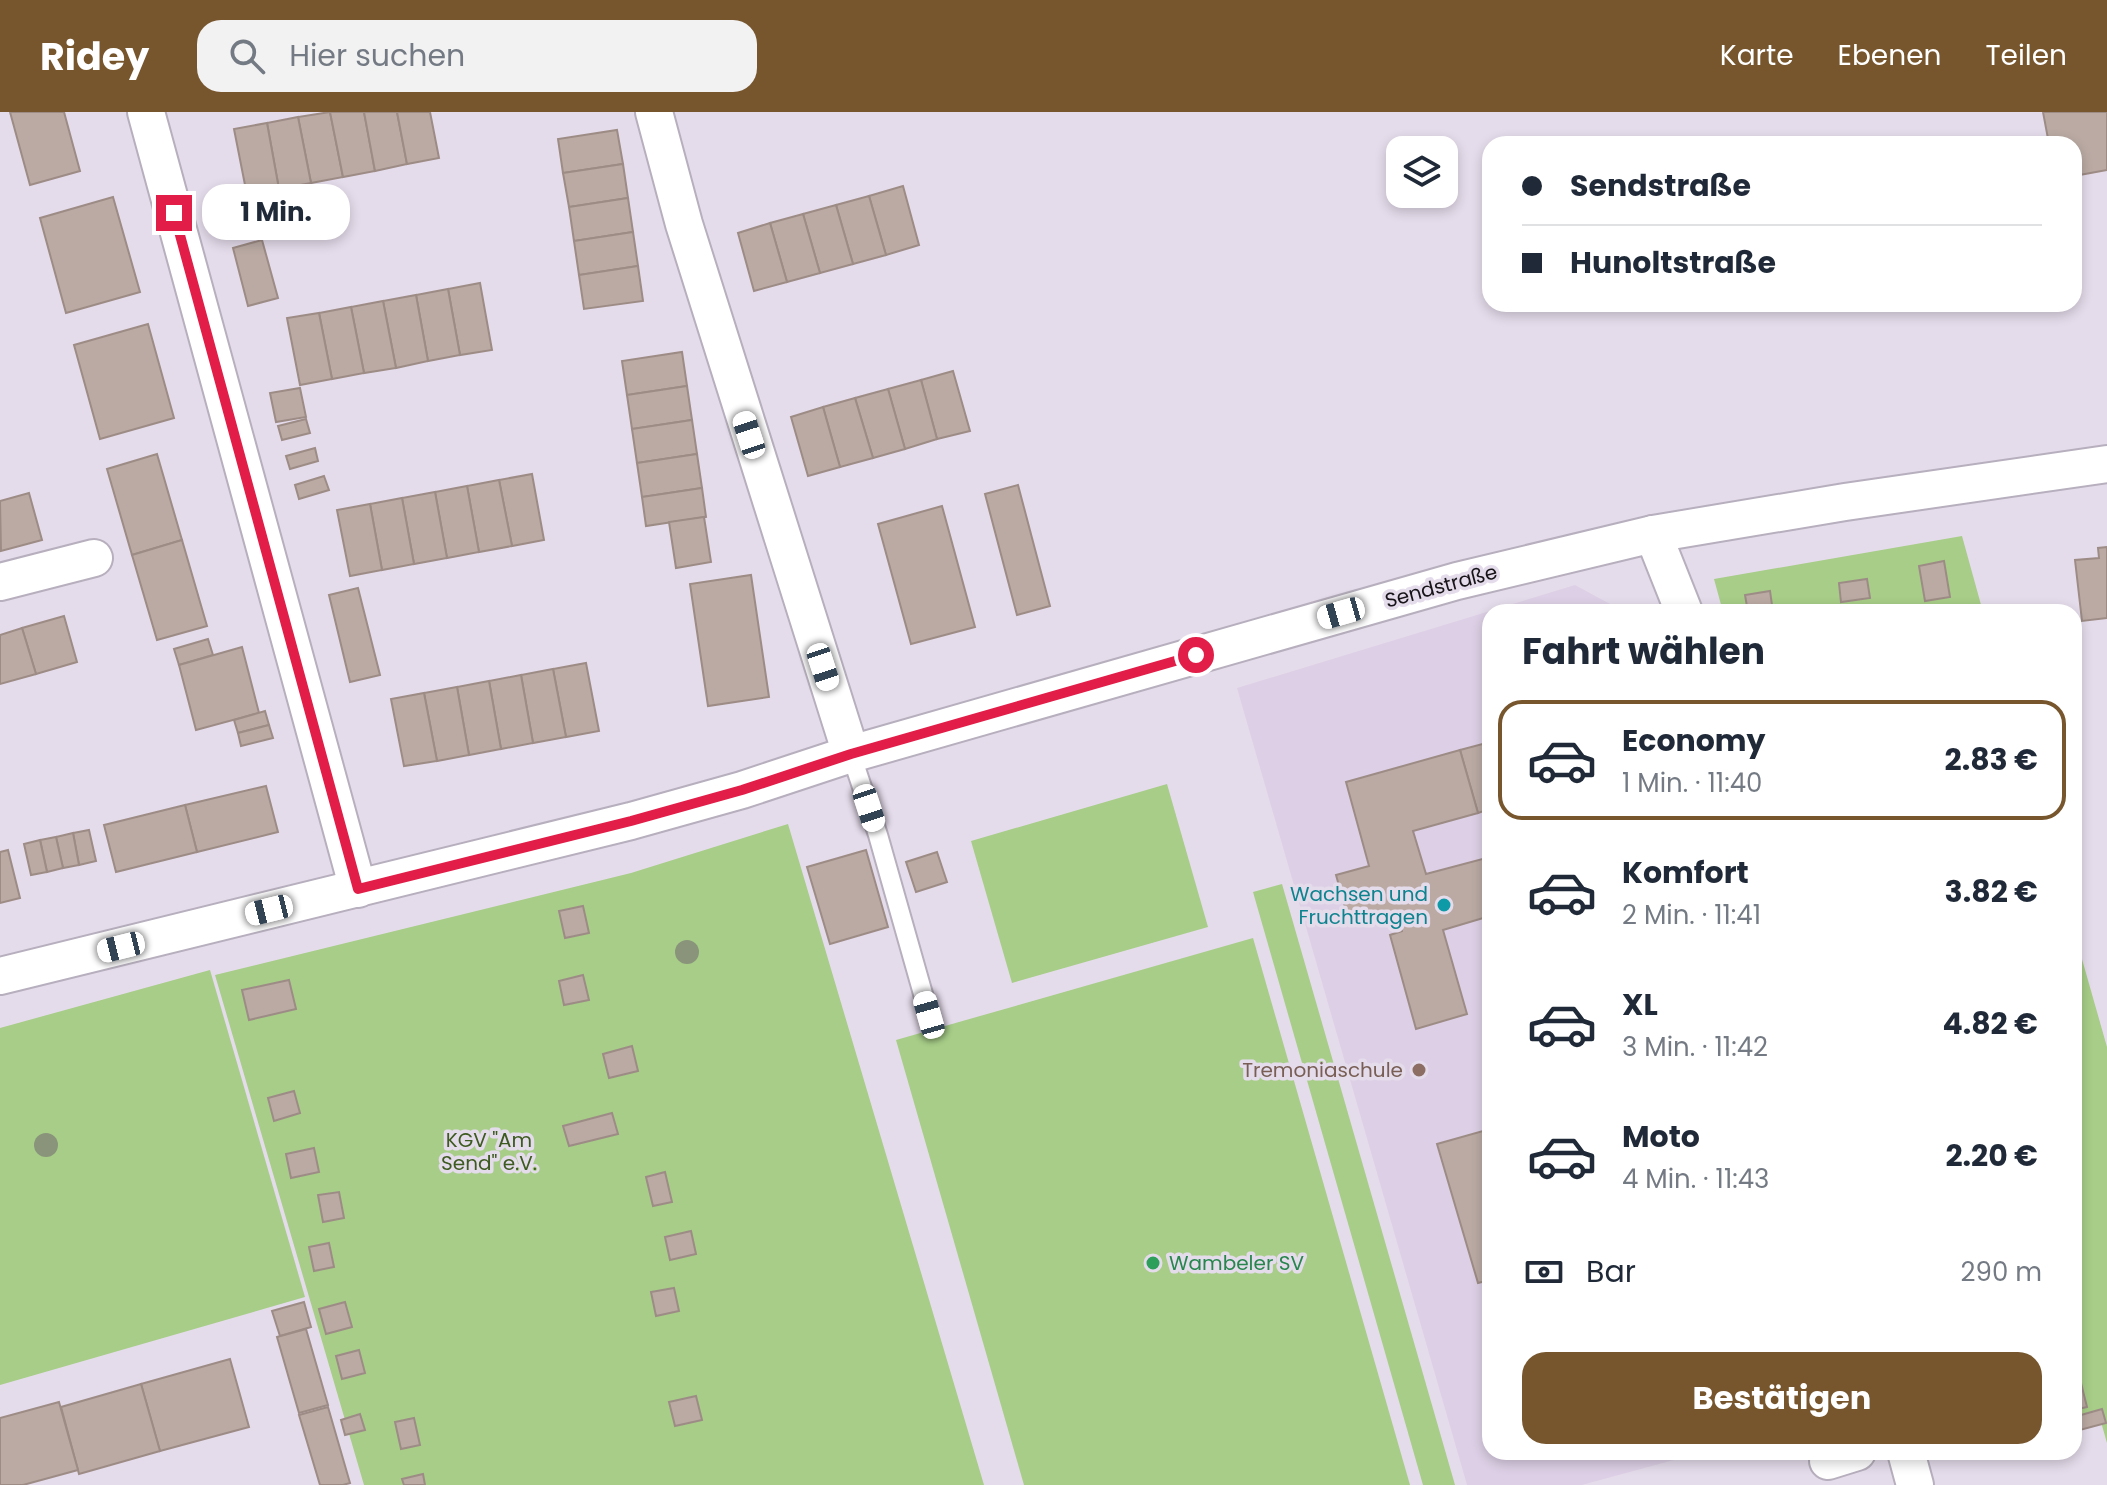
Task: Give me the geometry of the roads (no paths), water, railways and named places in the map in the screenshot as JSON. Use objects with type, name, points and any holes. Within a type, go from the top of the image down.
[{"type":"street","points":[[146,112],[358,889]]},
{"type":"street","points":[[654,112],[698,269],[851,754]]},
{"type":"street","name":"Sendstraße","points":[[0,976],[631,821],[742,790],[851,754],[1442,585],[1653,534],[2107,464]]},
{"type":"street","points":[[1653,534],[1681,604]]},
{"type":"street","points":[[0,582],[94,558]]},
{"type":"street","points":[[1908,1460],[1915,1485]]},
{"type":"lane","points":[[851,754],[878,835],[929,1015]]},
{"type":"place","name":"Wachsen und Fruchttragen","points":[[1444,905]]},
{"type":"place","name":"Tremoniaschule","points":[[1419,1070]]},
{"type":"place","name":"Wambeler SV","points":[[1153,1263]]},
{"type":"park label","name":"KGV \"Am Send\" e.V.","points":[[489,1152]]}]
